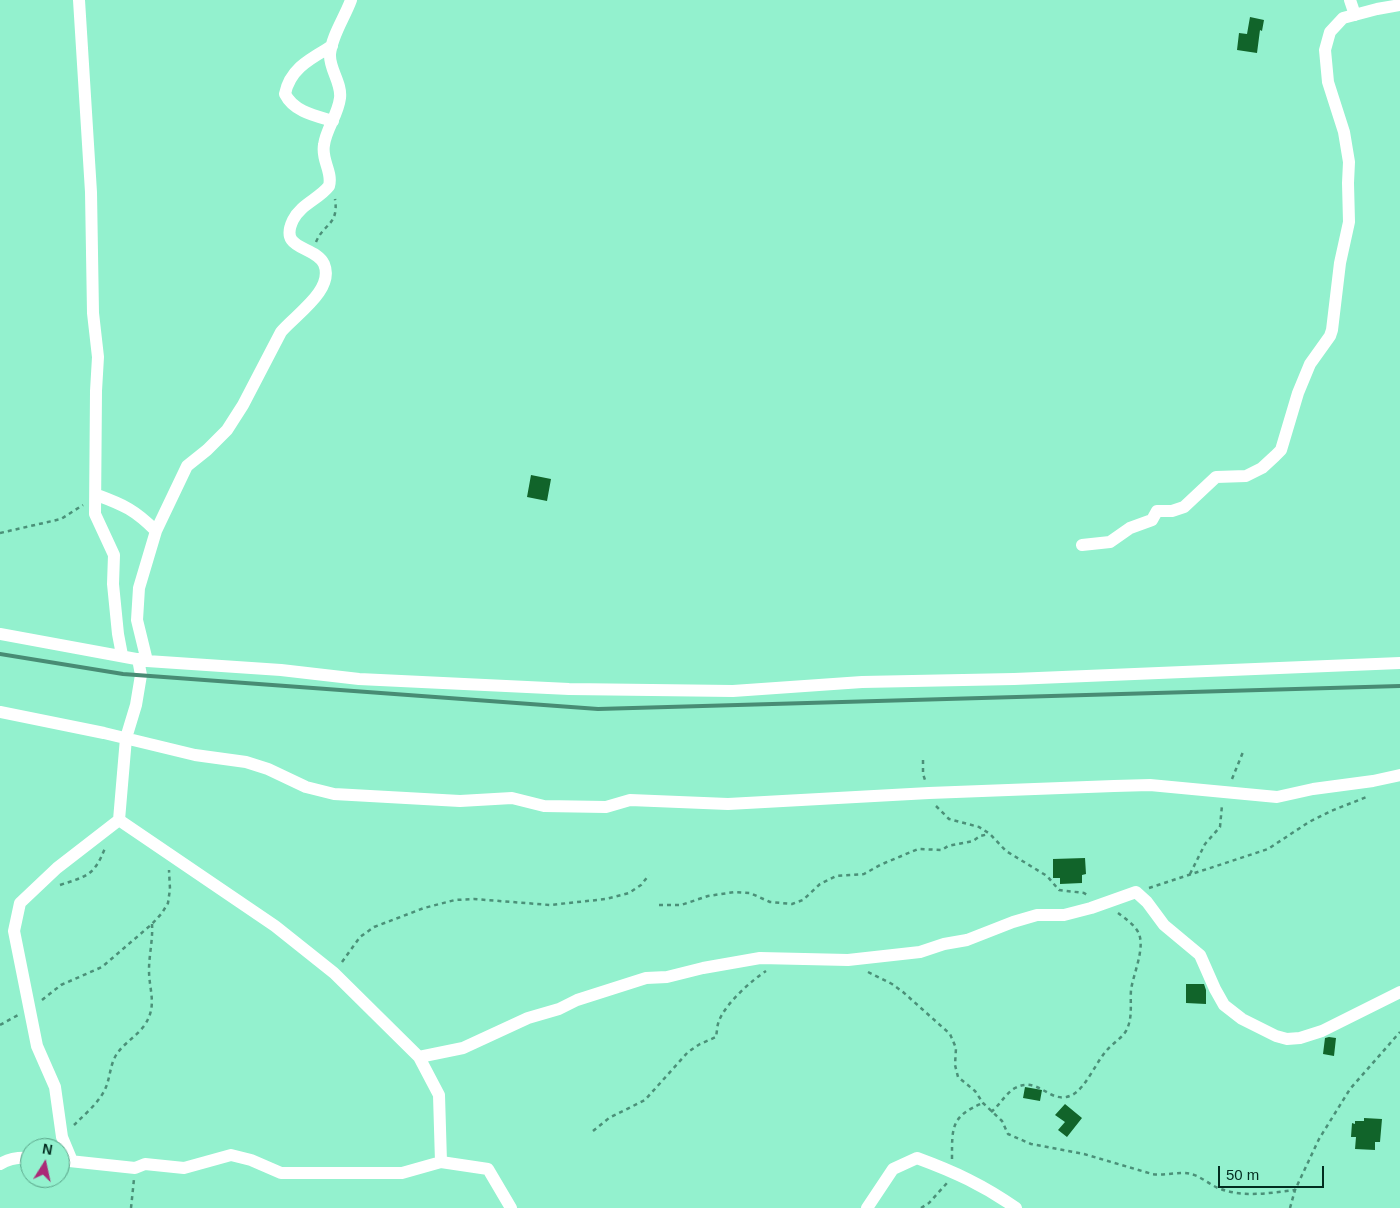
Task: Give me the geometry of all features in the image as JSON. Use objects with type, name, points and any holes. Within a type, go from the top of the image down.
[{"type":"street","points":[[79,0],[92,192],[93,313],[98,357],[96,400],[97,519],[115,560],[114,591],[122,656]]},
{"type":"street","points":[[62,1137],[55,1087],[37,1046],[14,931],[20,903],[57,868],[119,820],[126,738],[136,705],[141,675],[142,660],[137,620],[139,588],[156,531],[187,466],[227,430],[243,405],[281,332],[323,287],[324,264],[316,255],[293,242],[290,238],[290,228],[298,212],[329,186],[330,174],[324,157],[323,147],[326,135],[338,108],[341,94],[330,54],[351,0]]},
{"type":"street","points":[[1350,0],[1355,15]]},
{"type":"street","points":[[1082,545],[1110,542],[1130,528],[1152,520],[1157,511],[1172,511],[1184,506],[1216,477],[1246,476],[1262,468],[1281,450],[1298,393],[1310,364],[1330,336],[1332,330],[1340,263],[1349,222],[1349,162],[1344,132],[1328,82],[1325,50],[1330,32],[1343,18],[1400,4]]},
{"type":"street","points":[[332,46],[297,69],[286,88],[285,94],[296,107],[333,121]]},
{"type":"street","points":[[97,495],[126,506],[141,516],[156,531]]},
{"type":"street","points":[[0,634],[142,660],[281,670],[359,679],[570,689],[733,691],[862,682],[1014,679],[1400,662]]},
{"type":"street","points":[[0,712],[126,738],[195,755],[246,762],[268,769],[306,787],[334,794],[460,801],[512,798],[544,806],[606,807],[630,800],[728,804],[929,793],[1141,785],[1277,797],[1400,775]]},
{"type":"street","points":[[119,820],[275,926],[334,973],[419,1057],[438,1095],[441,1162]]},
{"type":"street","points":[[419,1057],[463,1048],[528,1018],[646,978],[667,977],[703,968],[760,958],[848,960],[920,952],[944,944],[967,940],[1037,915],[1064,915],[1136,892],[1147,902],[1164,925],[1200,955],[1224,1005],[1242,1019],[1276,1036],[1287,1039],[1300,1038],[1322,1031],[1400,992]]},
{"type":"street","points":[[70,1160],[135,1168],[145,1164],[184,1168],[231,1155],[251,1160],[282,1173],[402,1173],[441,1162],[488,1169],[511,1208]]},
{"type":"street","points":[[0,1164],[7,1160],[20,1157]]},
{"type":"street","points":[[867,1208],[893,1169],[917,1158],[952,1171],[988,1189],[1016,1208]]},
{"type":"path","points":[[316,255],[317,238],[332,223],[335,216],[336,200],[329,186]]},
{"type":"path","points":[[0,532],[61,520],[97,495]]},
{"type":"path","points":[[1190,874],[1205,844],[1220,827],[1226,792],[1243,752]]},
{"type":"path","points":[[923,760],[923,774],[929,793],[941,812],[949,819],[979,827],[990,834],[1006,851],[1046,876],[1059,890],[1084,893],[1105,903],[1132,925],[1139,933],[1141,943],[1132,990],[1132,1012],[1125,1032],[1107,1050],[1074,1094],[1056,1097],[1036,1085],[1022,1085],[1006,1095],[991,1112]]},
{"type":"path","points":[[1136,892],[1268,849],[1309,822],[1372,793]]},
{"type":"path","points":[[659,905],[681,905],[708,896],[735,892],[750,893],[770,902],[792,904],[803,900],[820,884],[836,876],[864,874],[918,849],[942,850],[948,846],[990,834]]},
{"type":"path","points":[[0,1025],[30,1008],[61,985],[93,972],[108,963],[120,950],[152,924],[168,903],[170,889],[166,852]]},
{"type":"path","points":[[334,973],[360,937],[381,924],[424,908],[455,900],[474,899],[550,906],[606,899],[629,893],[641,885],[649,875]]},
{"type":"path","points":[[62,1137],[101,1096],[106,1088],[116,1056],[144,1026],[148,1019],[153,999],[150,970],[152,924]]},
{"type":"path","points":[[593,1132],[609,1118],[645,1100],[688,1052],[716,1037],[719,1021],[737,995],[759,976],[784,960]]},
{"type":"path","points":[[848,960],[892,984],[950,1034],[956,1048],[955,1065],[958,1077],[975,1091],[983,1104],[1002,1121],[1008,1134],[1031,1144],[1084,1154],[1152,1174],[1163,1175],[1182,1172],[1192,1174],[1217,1188],[1234,1194],[1295,1190]]},
{"type":"path","points":[[1290,1208],[1295,1190],[1319,1139],[1350,1089],[1400,1032]]},
{"type":"path","points":[[921,1208],[940,1193],[948,1182],[952,1171],[952,1132],[956,1122],[961,1114],[983,1104]]},
{"type":"path","points":[[131,1208],[135,1168]]},
{"type":"building","points":[[1250,17],[1264,20],[1262,31],[1260,30],[1257,53],[1237,50],[1239,33],[1247,34]]},
{"type":"building","points":[[531,475],[551,479],[547,501],[527,497]]},
{"type":"building","points":[[1085,858],[1086,874],[1082,875],[1082,883],[1060,884],[1060,878],[1053,878],[1053,859]]},
{"type":"building","points":[[1186,984],[1204,984],[1206,1004],[1186,1003]]},
{"type":"building","points":[[1325,1038],[1336,1038],[1334,1056],[1323,1054]]},
{"type":"building","points":[[1025,1087],[1042,1090],[1040,1101],[1023,1098]]},
{"type":"building","points":[[1065,1104],[1082,1118],[1067,1137],[1058,1130],[1065,1122],[1055,1115]]},
{"type":"building","points":[[1364,1118],[1382,1119],[1380,1142],[1375,1142],[1375,1150],[1355,1149],[1356,1137],[1351,1137],[1352,1123],[1364,1121]]},
{"type":"railway","points":[[0,654],[123,674],[598,709],[1400,686]]}]
